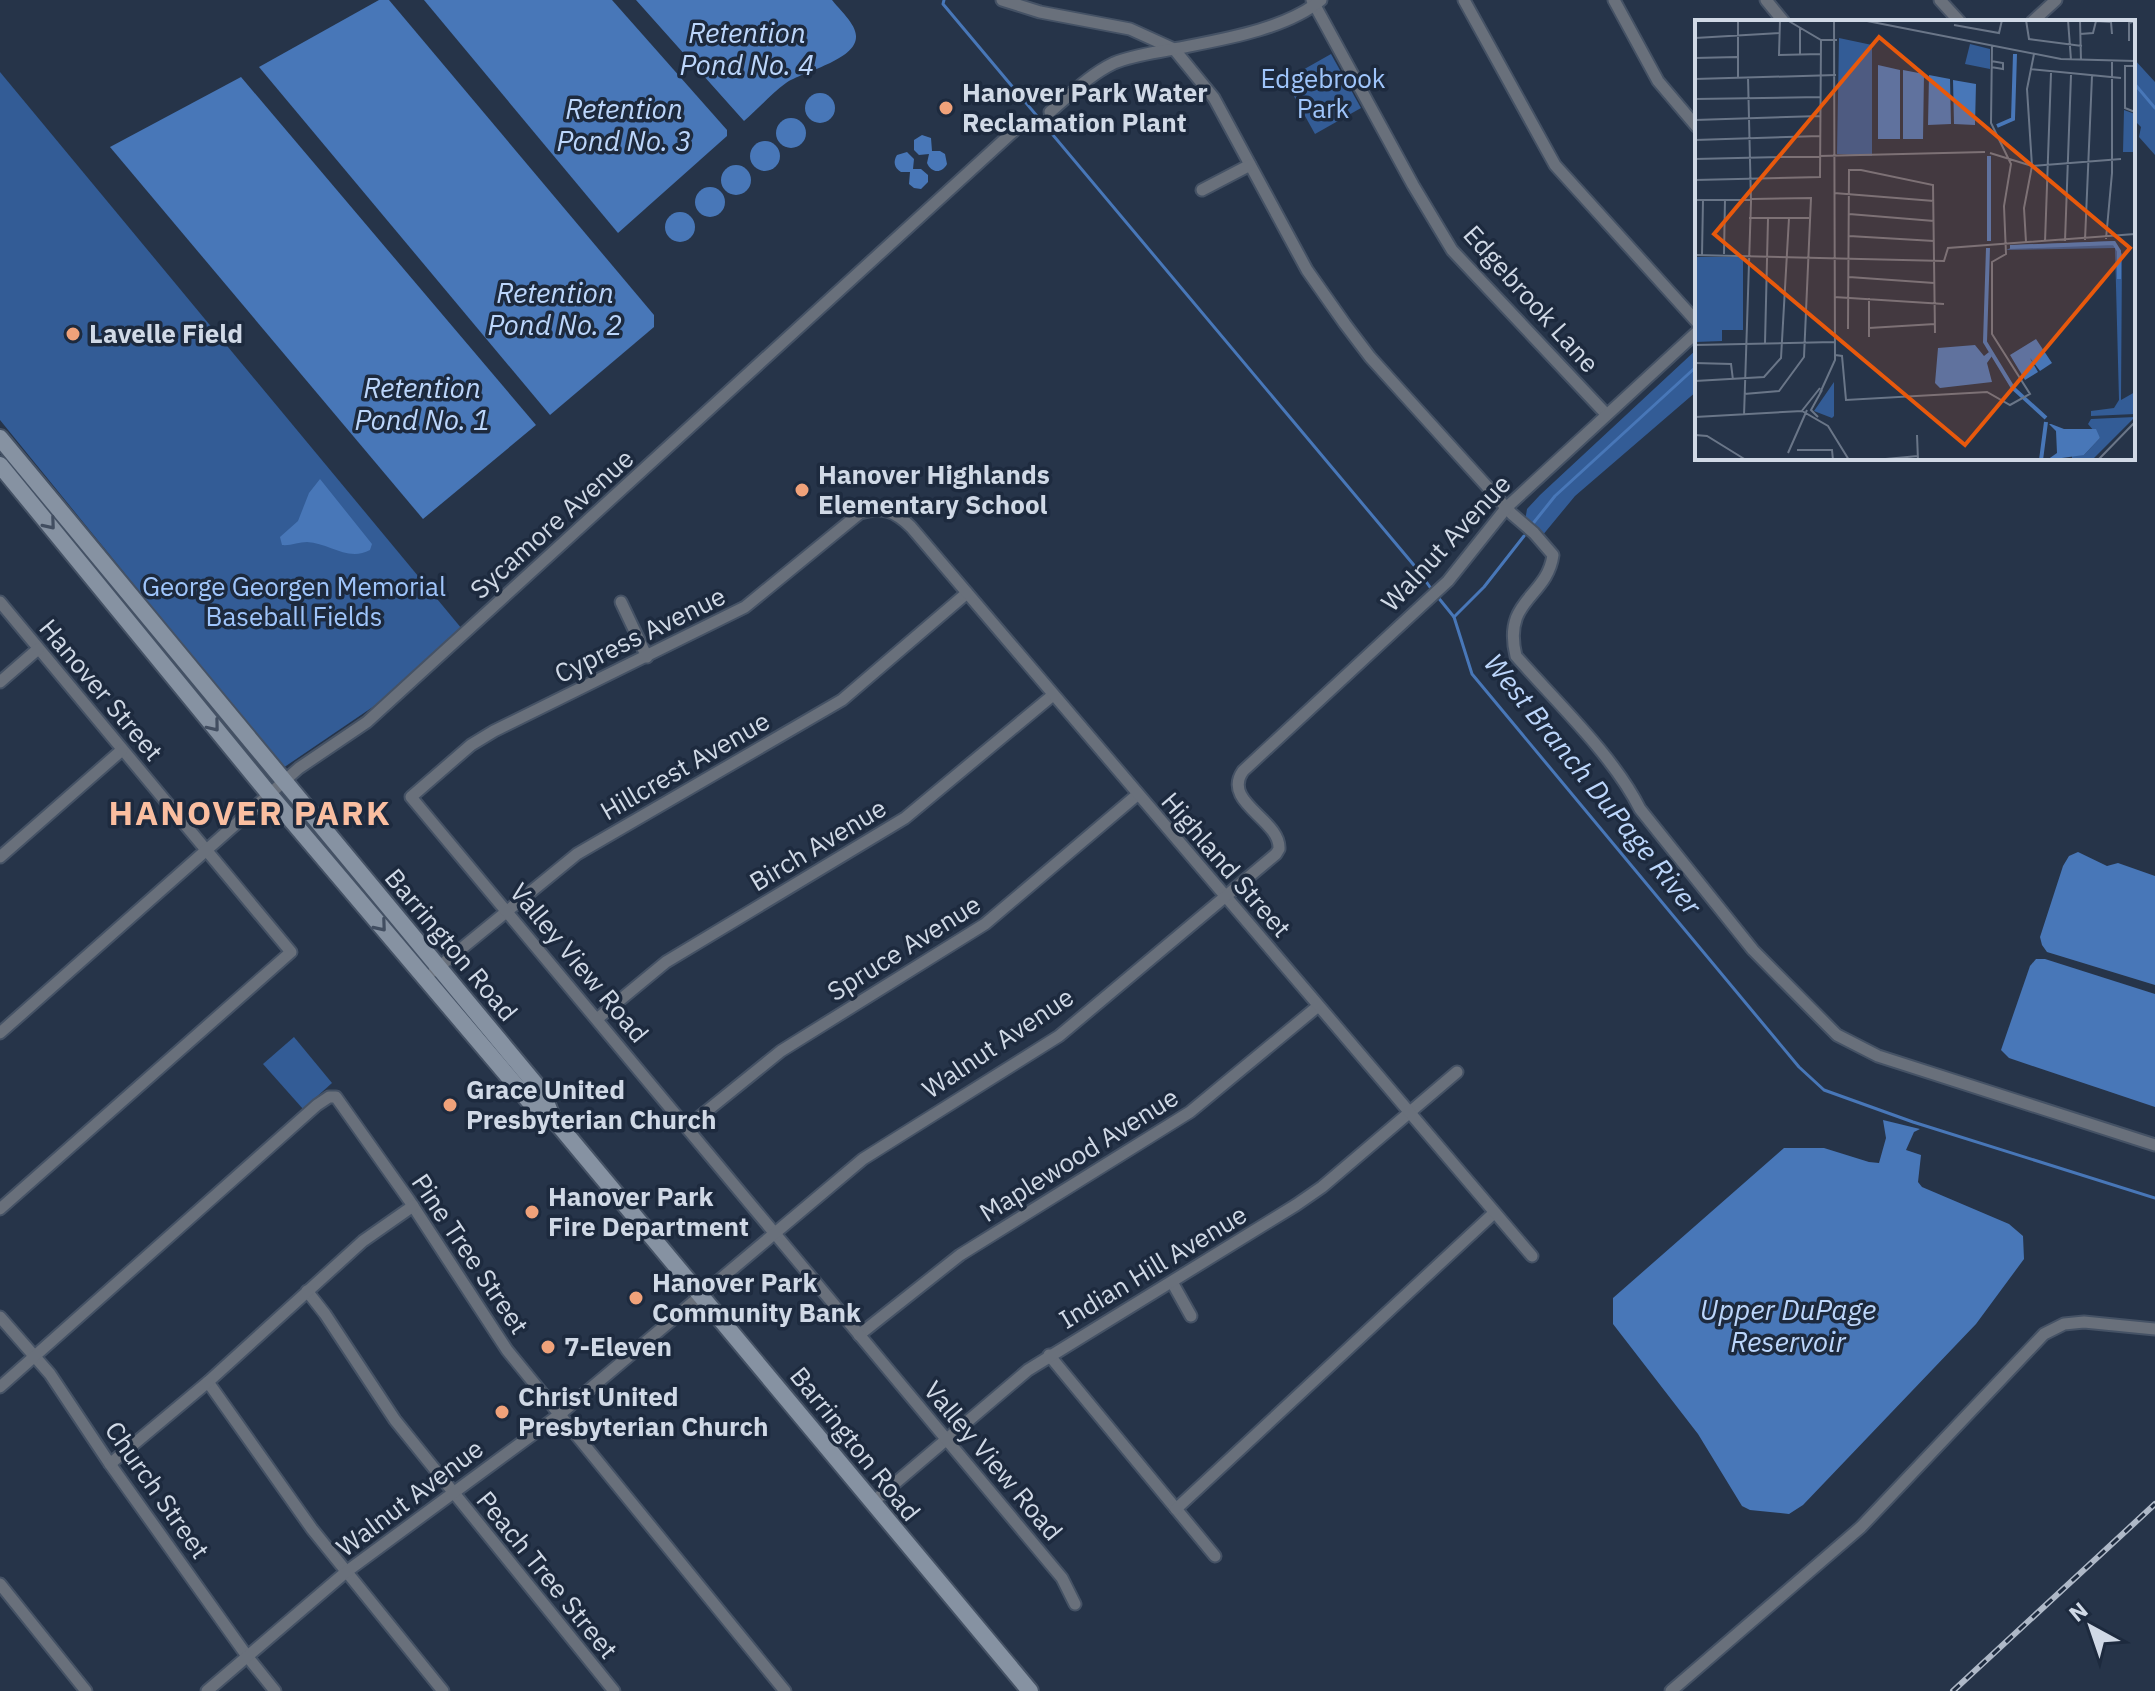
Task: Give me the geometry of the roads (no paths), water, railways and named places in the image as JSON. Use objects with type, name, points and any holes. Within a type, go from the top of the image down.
[{"type":"main road","name":"Barrington Road","points":[[0,438],[542,1092],[552,1117]]},
{"type":"main road","name":"Barrington Road","points":[[0,465],[270,795],[530,1102],[552,1117],[1030,1691]]},
{"type":"street","points":[[1002,0],[1040,12],[1130,29],[1174,49],[1214,98],[1307,270],[1345,324],[1370,357],[1553,555],[1552,566],[1519,609],[1514,622],[1512,635],[1516,656],[1628,785],[1640,809],[1753,950],[1822,1021],[1837,1035],[1878,1056],[2155,1145]]},
{"type":"street","points":[[1464,0],[1555,165],[1695,320]]},
{"type":"street","points":[[1614,0],[1658,81],[1695,125]]},
{"type":"street","points":[[1766,0],[1782,20]]},
{"type":"street","points":[[1940,0],[1958,20]]},
{"type":"street","points":[[2034,20],[2056,0]]},
{"type":"street","points":[[1050,112],[1090,77],[1114,63],[1141,54],[1270,26],[1316,1]]},
{"type":"street","name":"Edgebrook Lane","points":[[1316,1],[1413,185],[1452,250],[1606,414]]},
{"type":"street","name":"Sycamore Avenue","points":[[0,1033],[299,768],[367,722],[1016,129]]},
{"type":"street","points":[[1202,190],[1250,165]]},
{"type":"street","name":"Walnut Avenue","points":[[207,1691],[346,1572],[559,1415],[863,1159],[1059,1036],[1279,849],[1278,838],[1240,795],[1237,784],[1240,776],[1448,581],[1507,507],[1695,334]]},
{"type":"street","name":"Highland Street","points":[[884,509],[904,519],[1532,1256]]},
{"type":"street","name":"Cypress Avenue","points":[[411,797],[471,745],[745,607],[860,513],[884,509]]},
{"type":"street","name":"Hillcrest Avenue","points":[[426,979],[577,854],[842,700],[967,593]]},
{"type":"street","name":"Hanover Street","points":[[0,602],[291,952],[0,1209]]},
{"type":"street","points":[[621,602],[647,657]]},
{"type":"street","points":[[0,682],[38,649]]},
{"type":"street","name":"Birch Avenue","points":[[597,1019],[666,962],[905,818],[1053,695]]},
{"type":"street","points":[[0,857],[122,750]]},
{"type":"street","name":"Spruce Avenue","points":[[687,1127],[781,1051],[985,924],[1137,795]]},
{"type":"street","name":"Valley View Road","points":[[411,797],[1062,1578],[1075,1604]]},
{"type":"street","name":"Maplewood Avenue","points":[[859,1335],[960,1255],[1190,1112],[1317,1007]]},
{"type":"street","name":"Indian Hill Avenue","points":[[873,1502],[1049,1355],[1322,1187],[1457,1072]]},
{"type":"street","name":"Pine Tree Street","points":[[34,1356],[317,1105],[329,1097],[336,1097],[413,1206],[507,1350],[785,1691]]},
{"type":"street","points":[[110,1464],[208,1382],[373,1233],[413,1206]]},
{"type":"street","points":[[1176,1509],[1494,1213]]},
{"type":"street","points":[[1172,1282],[1191,1316]]},
{"type":"street","name":"Peach Tree Street","points":[[307,1291],[395,1420],[614,1691]]},
{"type":"street","name":"Church Street","points":[[0,1317],[50,1374],[110,1464],[275,1691]]},
{"type":"street","points":[[1671,1691],[1861,1527],[2044,1334],[2064,1324],[2084,1322],[2155,1329]]},
{"type":"street","points":[[1049,1355],[1215,1556]]},
{"type":"street","points":[[0,1387],[34,1356]]},
{"type":"street","points":[[208,1382],[290,1500],[443,1691]]},
{"type":"street","points":[[0,1584],[86,1691]]},
{"type":"water","name":"Retention Pond No. 2","points":[[379,0],[389,0],[654,315],[654,327],[550,415],[259,67]]},
{"type":"water","name":"Retention Pond No. 3","points":[[424,0],[612,0],[727,130],[727,136],[618,233]]},
{"type":"water","name":"Retention Pond No. 4","points":[[636,0],[832,0],[850,22],[856,36],[848,52],[786,83],[744,121]]},
{"type":"water","name":"Retention Pond No. 1","points":[[241,77],[536,425],[423,519],[110,147]]},
{"type":"water","points":[[820,93],[826,94],[834,102],[834,114],[826,122],[820,123],[814,122],[806,114],[805,108],[806,102],[814,94]]},
{"type":"water","points":[[791,118],[797,119],[805,127],[805,139],[797,147],[791,148],[785,147],[777,139],[776,133],[777,127],[785,119]]},
{"type":"water","points":[[922,135],[931,138],[932,151],[945,154],[947,164],[942,169],[931,169],[927,163],[929,154],[919,155],[914,150],[914,140]]},
{"type":"water","points":[[765,141],[771,142],[779,150],[779,162],[771,170],[765,171],[759,170],[751,162],[750,156],[751,150],[759,142]]},
{"type":"water","points":[[907,152],[914,159],[913,169],[921,169],[928,175],[928,182],[921,189],[909,184],[910,172],[901,172],[896,166],[897,155]]},
{"type":"water","points":[[736,165],[742,166],[750,174],[750,186],[742,194],[736,195],[730,194],[722,186],[721,180],[722,174],[730,166]]},
{"type":"water","points":[[710,187],[716,188],[724,196],[724,208],[716,216],[710,217],[704,216],[696,208],[695,202],[696,196],[704,188]]},
{"type":"water","points":[[680,212],[686,213],[694,221],[694,233],[686,241],[680,242],[674,241],[666,233],[665,227],[666,221],[674,213]]},
{"type":"water","points":[[320,479],[372,544],[370,550],[354,554],[307,542],[282,545],[280,537],[298,521],[309,493]]},
{"type":"water","points":[[2078,852],[2107,866],[2118,863],[2155,876],[2155,985],[2047,952],[2042,945],[2040,937],[2063,866],[2069,856]]},
{"type":"water","points":[[2036,959],[2045,959],[2155,994],[2155,1107],[2009,1058],[2001,1050],[2030,966]]},
{"type":"water","name":"Upper DuPage Reservoir","points":[[1883,1120],[1920,1129],[1914,1132],[1906,1150],[1921,1155],[1918,1182],[1922,1187],[2009,1224],[2023,1236],[2024,1259],[1976,1324],[1803,1505],[1789,1514],[1750,1510],[1742,1506],[1698,1434],[1613,1324],[1613,1298],[1784,1148],[1824,1148],[1879,1163],[1886,1138]]},
{"type":"waterway","name":"West Branch DuPage River","points":[[944,0],[943,4],[1432,590]]},
{"type":"waterway","points":[[2135,84],[2155,108]]},
{"type":"waterway","points":[[1531,526],[1555,496],[1695,368]]},
{"type":"waterway","points":[[1454,617],[1484,587],[1524,536]]},
{"type":"waterway","name":"West Branch DuPage River","points":[[1437,596],[1454,617],[1472,674],[1799,1067],[1824,1090],[1913,1122],[2155,1198]]},
{"type":"railway","points":[[1953,1691],[2155,1504]]},
{"type":"place","name":"Hanover Park Water Reclamation Plant","points":[[946,108]]},
{"type":"place","name":"Lavelle Field","points":[[73,334]]},
{"type":"place","name":"Hanover Highlands Elementary School","points":[[802,490]]},
{"type":"place","name":"Grace United Presbyterian Church","points":[[450,1105]]},
{"type":"place","name":"Hanover Park Fire Department","points":[[532,1212]]},
{"type":"place","name":"Hanover Park Community Bank","points":[[636,1298]]},
{"type":"place","name":"7-Eleven","points":[[548,1347]]},
{"type":"place","name":"Christ United Presbyterian Church","points":[[502,1412]]},
{"type":"district","name":"HANOVER PARK","points":[[250,813]]},
{"type":"park label","name":"Edgebrook Park","points":[[1323,94]]},
{"type":"park label","name":"George Georgen Memorial Baseball Fields","points":[[294,602]]}]
